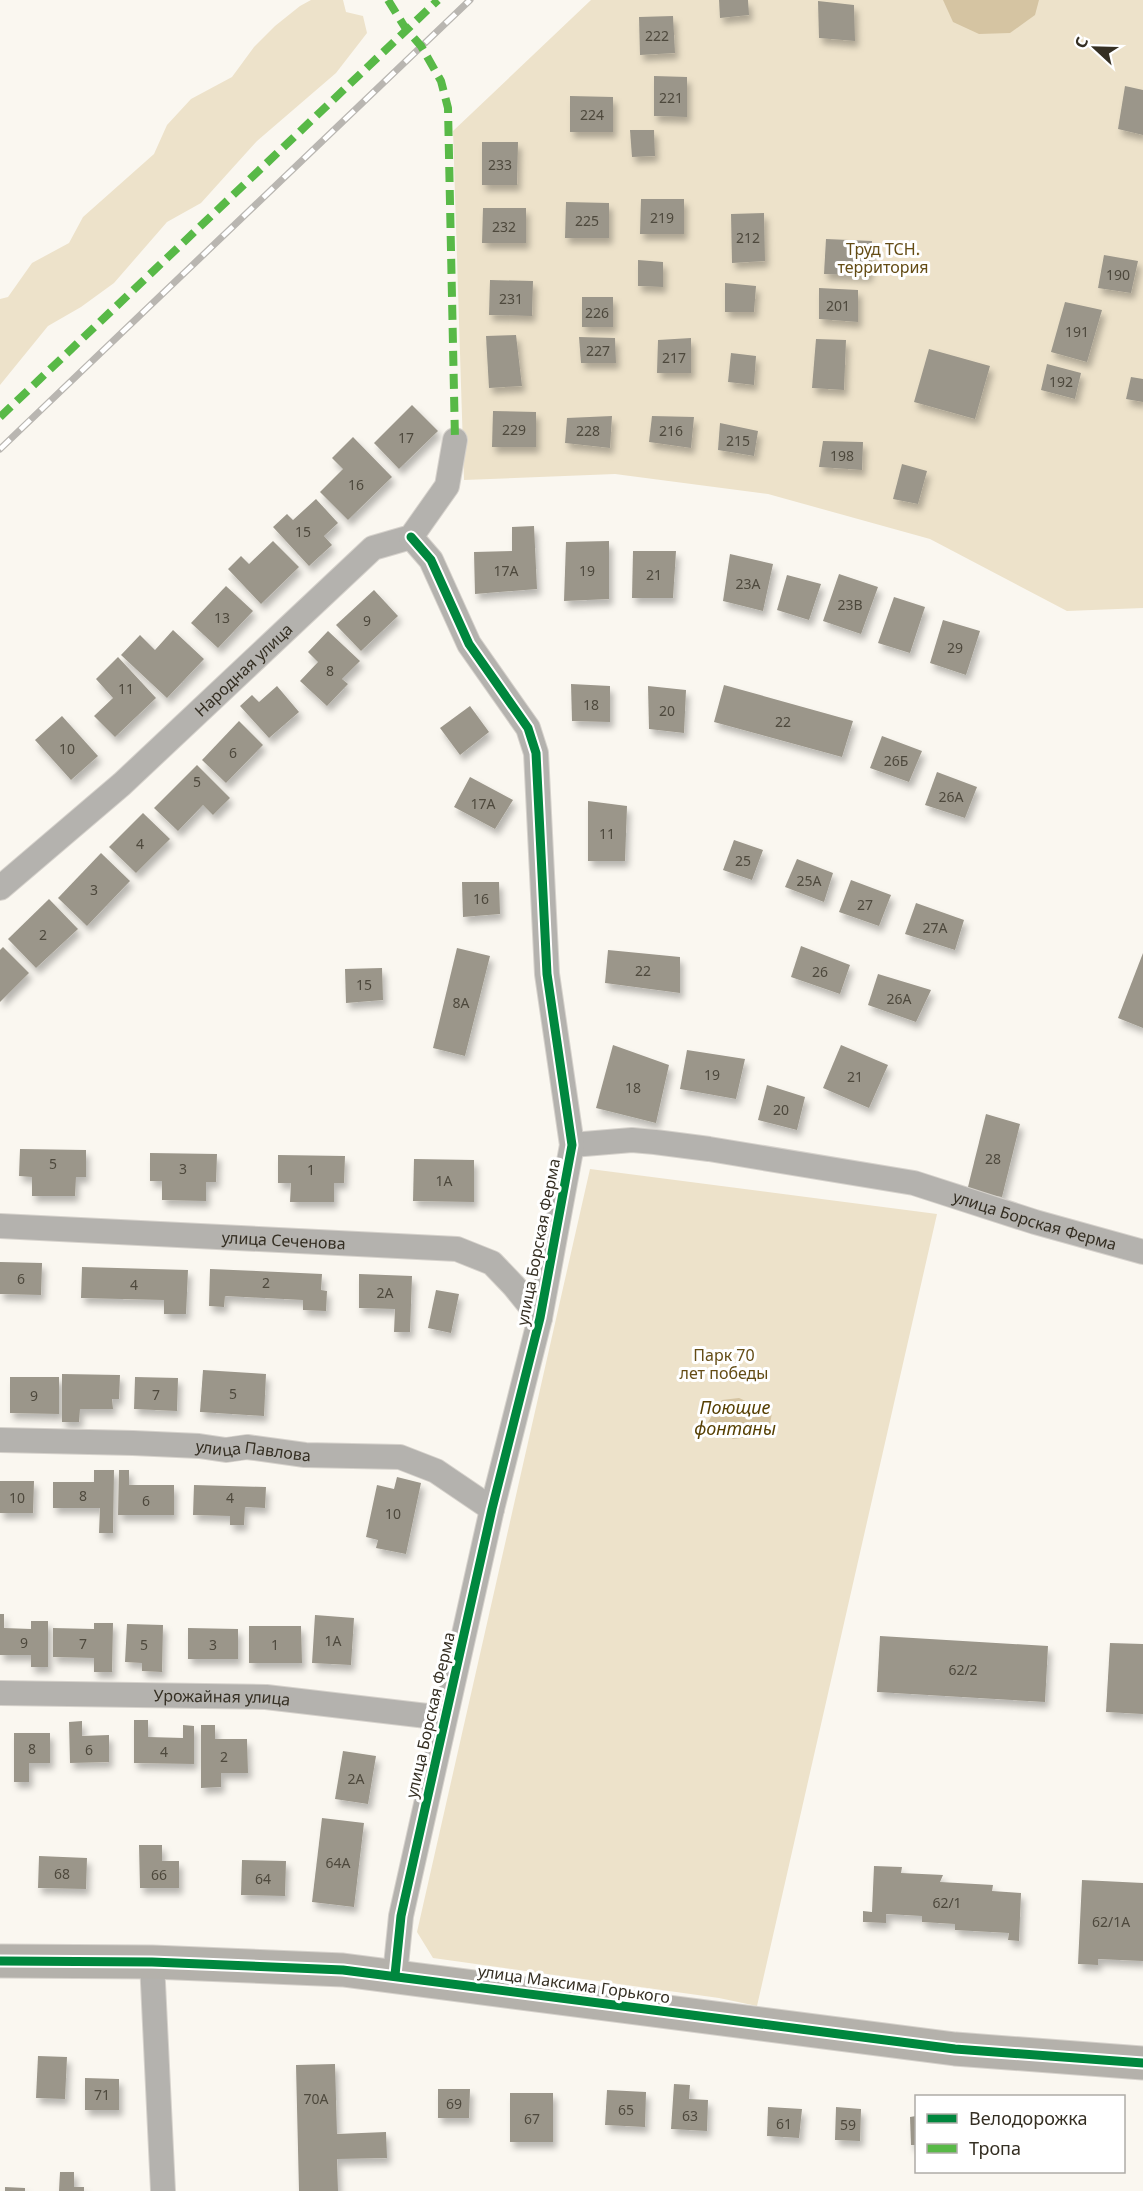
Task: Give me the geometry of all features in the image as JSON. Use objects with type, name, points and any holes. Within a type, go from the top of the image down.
[{"type":"street","points":[[411,537],[447,486],[455,440]]},
{"type":"street","name":"Народная улица","points":[[0,888],[122,784],[373,548],[411,537]]},
{"type":"street","name":"улица Борская Ферма","points":[[395,1975],[401,1916],[492,1509],[540,1318],[572,1144],[547,974],[536,753],[528,728],[469,644],[431,560],[411,537]]},
{"type":"street","name":"улица Борская Ферма","points":[[572,1144],[632,1140],[655,1142],[914,1183],[1035,1222],[1143,1252]]},
{"type":"street","name":"улица Сеченова","points":[[0,1226],[457,1249],[492,1263],[540,1318]]},
{"type":"street","name":"улица Павлова","points":[[0,1440],[134,1443],[226,1450],[247,1447],[305,1455],[399,1457],[436,1471],[492,1509]]},
{"type":"street","name":"Урожайная улица","points":[[0,1693],[266,1696],[444,1718]]},
{"type":"street","name":"улица Максима Горького","points":[[0,1961],[152,1962],[343,1970],[955,2049],[1143,2063]]},
{"type":"street","points":[[152,1962],[163,2191]]},
{"type":"green space","points":[[311,0],[343,0],[346,12],[363,16],[367,33],[336,73],[257,141],[201,203],[167,222],[114,283],[81,307],[48,326],[0,385],[0,299],[8,297],[32,263],[69,243],[83,217],[154,154],[167,125],[191,99],[232,77],[254,47],[275,26]]},
{"type":"green space","name":"Труд ТСН. территория","points":[[591,0],[1143,0],[1143,608],[1067,611],[930,539],[768,494],[615,474],[464,480],[453,131]]},
{"type":"green space","name":"Парк 70 лет победы","points":[[590,1169],[937,1214],[757,2006],[719,1998],[433,1958],[417,1932]]},
{"type":"water","points":[[943,0],[1039,0],[1035,15],[1010,33],[979,34],[953,22]]},
{"type":"water","name":"Поющие фонтаны","points":[[739,1398],[772,1413],[768,1434],[733,1439],[708,1422],[722,1400]]},
{"type":"building","points":[[719,0],[748,0],[749,15],[720,18]]},
{"type":"building","points":[[818,1],[854,5],[855,41],[819,38]]},
{"type":"building","points":[[673,16],[675,53],[640,55],[639,17]]},
{"type":"building","points":[[654,76],[687,77],[687,117],[654,116]]},
{"type":"building","points":[[1125,86],[1143,90],[1143,135],[1118,129]]},
{"type":"building","points":[[570,96],[613,97],[613,132],[570,132]]},
{"type":"building","points":[[630,130],[654,130],[655,156],[632,157]]},
{"type":"building","points":[[482,142],[518,142],[517,185],[482,185]]},
{"type":"building","points":[[641,199],[684,199],[684,234],[640,234]]},
{"type":"building","points":[[566,202],[609,203],[609,238],[565,238]]},
{"type":"building","points":[[483,208],[526,208],[526,243],[482,243]]},
{"type":"building","points":[[764,213],[765,261],[732,263],[731,214]]},
{"type":"building","points":[[826,239],[872,241],[869,276],[824,274]]},
{"type":"building","points":[[1104,255],[1138,261],[1131,293],[1098,288]]},
{"type":"building","points":[[638,260],[663,262],[663,287],[638,286]]},
{"type":"building","points":[[490,280],[533,281],[532,316],[489,315]]},
{"type":"building","points":[[725,283],[756,286],[754,312],[725,312]]},
{"type":"building","points":[[819,288],[858,290],[858,322],[819,319]]},
{"type":"building","points":[[582,297],[613,297],[613,327],[582,327]]},
{"type":"building","points":[[1065,302],[1102,310],[1087,362],[1051,352]]},
{"type":"building","points":[[516,335],[522,386],[489,388],[486,336]]},
{"type":"building","points":[[579,337],[615,338],[616,363],[581,363]]},
{"type":"building","points":[[691,338],[691,373],[657,373],[658,340]]},
{"type":"building","points":[[816,339],[846,340],[844,390],[812,388]]},
{"type":"building","points":[[929,349],[990,366],[975,419],[914,402]]},
{"type":"building","points":[[731,353],[756,356],[754,385],[728,382]]},
{"type":"building","points":[[1047,364],[1081,373],[1075,399],[1041,390]]},
{"type":"building","points":[[1131,377],[1143,379],[1143,402],[1126,399]]},
{"type":"building","points":[[412,405],[438,431],[399,469],[374,443]]},
{"type":"building","points":[[493,411],[536,412],[536,447],[492,447]]},
{"type":"building","points":[[612,416],[610,448],[565,443],[567,418]]},
{"type":"building","points":[[652,416],[694,417],[691,448],[649,442]]},
{"type":"building","points":[[720,423],[758,431],[754,456],[718,450]]},
{"type":"building","points":[[353,437],[392,477],[348,520],[320,492],[343,469],[332,458]]},
{"type":"building","points":[[823,441],[863,442],[862,470],[819,467]]},
{"type":"building","points":[[902,464],[927,471],[918,504],[893,499]]},
{"type":"building","points":[[316,499],[338,523],[324,536],[332,545],[309,566],[273,527],[287,514],[293,520]]},
{"type":"building","points":[[534,526],[537,589],[475,594],[474,552],[512,551],[512,527]]},
{"type":"building","points":[[273,541],[299,567],[261,604],[228,569],[241,556],[249,564]]},
{"type":"building","points":[[609,541],[609,599],[564,601],[566,542]]},
{"type":"building","points":[[633,551],[676,551],[673,598],[632,598]]},
{"type":"building","points":[[730,554],[773,564],[763,611],[723,601]]},
{"type":"building","points":[[839,574],[878,587],[861,634],[823,621]]},
{"type":"building","points":[[787,575],[821,584],[809,620],[777,610]]},
{"type":"building","points":[[226,586],[253,611],[218,648],[191,623]]},
{"type":"building","points":[[374,590],[398,616],[361,651],[336,625]]},
{"type":"building","points":[[894,597],[925,607],[910,653],[878,643]]},
{"type":"building","points":[[943,620],[980,631],[966,675],[930,663]]},
{"type":"building","points":[[173,630],[204,659],[167,698],[121,655],[140,635],[155,650]]},
{"type":"building","points":[[328,631],[360,661],[342,679],[348,684],[327,706],[300,681],[318,662],[308,652]]},
{"type":"building","points":[[118,657],[156,698],[115,737],[94,716],[113,698],[96,679]]},
{"type":"building","points":[[571,684],[610,686],[610,722],[572,721]]},
{"type":"building","points":[[724,685],[853,721],[842,757],[714,722]]},
{"type":"building","points":[[277,686],[299,712],[269,738],[240,706],[252,695],[259,702]]},
{"type":"building","points":[[648,686],[686,690],[684,733],[649,729]]},
{"type":"building","points":[[470,706],[489,732],[460,755],[440,728]]},
{"type":"building","points":[[62,716],[98,756],[71,780],[35,740]]},
{"type":"building","points":[[239,721],[263,745],[226,783],[202,760]]},
{"type":"building","points":[[882,736],[922,751],[909,782],[870,768]]},
{"type":"building","points":[[197,765],[230,798],[213,815],[203,805],[178,831],[154,808]]},
{"type":"building","points":[[937,772],[977,787],[965,818],[925,805]]},
{"type":"building","points":[[470,777],[513,800],[495,829],[454,807]]},
{"type":"building","points":[[588,801],[627,806],[625,861],[588,861]]},
{"type":"building","points":[[143,813],[170,839],[136,873],[109,847]]},
{"type":"building","points":[[734,840],[763,850],[752,880],[723,870]]},
{"type":"building","points":[[101,853],[130,881],[87,926],[58,898]]},
{"type":"building","points":[[797,859],[833,873],[824,902],[785,887]]},
{"type":"building","points":[[851,880],[891,895],[879,926],[839,912]]},
{"type":"building","points":[[462,882],[499,882],[500,914],[463,917]]},
{"type":"building","points":[[49,899],[78,929],[36,968],[8,939]]},
{"type":"building","points":[[916,903],[964,920],[955,950],[905,934]]},
{"type":"building","points":[[801,946],[850,965],[840,994],[791,977]]},
{"type":"building","points":[[3,947],[29,973],[0,1002],[0,950]]},
{"type":"building","points":[[457,948],[490,956],[465,1056],[433,1048]]},
{"type":"building","points":[[608,950],[680,957],[680,993],[605,983]]},
{"type":"building","points":[[1143,953],[1143,1028],[1118,1018]]},
{"type":"building","points":[[382,968],[383,1000],[346,1003],[345,969]]},
{"type":"building","points":[[878,974],[931,990],[916,1022],[868,1005]]},
{"type":"building","points":[[613,1045],[669,1065],[656,1123],[596,1108]]},
{"type":"building","points":[[841,1045],[888,1065],[869,1108],[823,1088]]},
{"type":"building","points":[[687,1050],[745,1059],[736,1099],[680,1089]]},
{"type":"building","points":[[767,1085],[805,1097],[797,1130],[758,1120]]},
{"type":"building","points":[[986,1114],[1020,1124],[1002,1197],[967,1191]]},
{"type":"building","points":[[20,1149],[86,1150],[86,1177],[76,1177],[75,1196],[32,1196],[32,1177],[19,1176]]},
{"type":"building","points":[[150,1153],[217,1154],[216,1182],[206,1182],[206,1201],[162,1200],[162,1181],[150,1181]]},
{"type":"building","points":[[278,1155],[345,1156],[344,1183],[334,1183],[334,1202],[290,1202],[291,1183],[278,1183]]},
{"type":"building","points":[[414,1159],[474,1160],[474,1202],[413,1201]]},
{"type":"building","points":[[0,1262],[42,1263],[41,1295],[0,1294]]},
{"type":"building","points":[[82,1267],[188,1270],[186,1314],[164,1314],[164,1300],[81,1298]]},
{"type":"building","points":[[210,1269],[322,1274],[321,1290],[327,1291],[326,1311],[303,1310],[303,1300],[225,1296],[224,1307],[209,1306]]},
{"type":"building","points":[[359,1274],[412,1276],[410,1332],[394,1332],[395,1309],[359,1308]]},
{"type":"building","points":[[436,1290],[459,1294],[451,1333],[428,1328]]},
{"type":"building","points":[[203,1370],[266,1374],[264,1416],[200,1412]]},
{"type":"building","points":[[62,1374],[120,1375],[119,1399],[112,1399],[113,1409],[80,1409],[79,1422],[62,1422]]},
{"type":"building","points":[[10,1377],[59,1377],[59,1414],[10,1413]]},
{"type":"building","points":[[135,1377],[178,1378],[177,1411],[134,1409]]},
{"type":"building","points":[[94,1470],[114,1470],[113,1533],[99,1533],[100,1508],[53,1508],[53,1482],[94,1482]]},
{"type":"building","points":[[119,1470],[129,1470],[129,1485],[174,1485],[174,1515],[118,1515]]},
{"type":"building","points":[[397,1477],[421,1483],[406,1554],[376,1548],[378,1540],[366,1537],[377,1485],[394,1489]]},
{"type":"building","points":[[0,1481],[34,1481],[33,1513],[0,1513]]},
{"type":"building","points":[[194,1485],[266,1487],[265,1508],[245,1507],[244,1525],[230,1525],[230,1516],[193,1515]]},
{"type":"building","points":[[0,1614],[4,1614],[4,1628],[31,1629],[31,1621],[48,1621],[48,1667],[31,1667],[31,1655],[0,1655]]},
{"type":"building","points":[[315,1615],[354,1618],[351,1665],[312,1663]]},
{"type":"building","points":[[94,1623],[113,1623],[112,1672],[94,1672],[94,1658],[53,1657],[53,1628],[94,1629]]},
{"type":"building","points":[[127,1624],[163,1625],[162,1672],[142,1671],[142,1663],[125,1662]]},
{"type":"building","points":[[249,1626],[301,1626],[302,1663],[249,1663]]},
{"type":"building","points":[[188,1628],[238,1629],[238,1659],[188,1659]]},
{"type":"building","points":[[880,1636],[1048,1646],[1045,1702],[877,1692]]},
{"type":"building","points":[[1110,1643],[1143,1644],[1143,1714],[1106,1712]]},
{"type":"building","points":[[134,1720],[148,1720],[148,1737],[183,1738],[183,1725],[194,1726],[194,1764],[134,1763]]},
{"type":"building","points":[[82,1721],[82,1736],[109,1735],[109,1762],[70,1763],[69,1722]]},
{"type":"building","points":[[201,1725],[215,1725],[215,1739],[247,1739],[248,1773],[221,1773],[221,1787],[201,1788]]},
{"type":"building","points":[[14,1733],[50,1733],[50,1763],[29,1763],[29,1782],[14,1782]]},
{"type":"building","points":[[343,1751],[376,1756],[368,1804],[335,1799]]},
{"type":"building","points":[[322,1818],[364,1823],[354,1907],[312,1902]]},
{"type":"building","points":[[139,1845],[162,1845],[162,1861],[179,1861],[179,1888],[140,1888]]},
{"type":"building","points":[[39,1856],[87,1858],[86,1889],[38,1888]]},
{"type":"building","points":[[242,1860],[286,1861],[285,1896],[241,1895]]},
{"type":"building","points":[[874,1866],[902,1867],[901,1873],[943,1875],[940,1882],[993,1885],[992,1891],[1021,1893],[1019,1941],[1008,1940],[1009,1933],[955,1930],[955,1924],[922,1922],[922,1916],[886,1914],[886,1923],[863,1922],[863,1911],[872,1912]]},
{"type":"building","points":[[1082,1880],[1143,1883],[1143,1961],[1098,1959],[1098,1965],[1078,1964]]},
{"type":"building","points":[[38,2056],[67,2057],[65,2099],[36,2098]]},
{"type":"building","points":[[335,2064],[337,2134],[386,2132],[387,2158],[337,2159],[338,2191],[299,2191],[296,2065]]},
{"type":"building","points":[[85,2078],[119,2079],[119,2110],[85,2110]]},
{"type":"building","points":[[674,2084],[690,2085],[689,2099],[708,2100],[707,2131],[671,2129]]},
{"type":"building","points":[[438,2089],[470,2089],[469,2118],[438,2118]]},
{"type":"building","points":[[607,2090],[646,2092],[645,2127],[605,2125]]},
{"type":"building","points":[[510,2093],[553,2093],[553,2142],[510,2142]]},
{"type":"building","points":[[768,2107],[802,2109],[799,2138],[767,2136]]},
{"type":"building","points":[[836,2107],[861,2109],[860,2141],[835,2140]]},
{"type":"building","points":[[915,2116],[915,2145],[911,2145],[910,2117]]},
{"type":"building","points":[[60,2172],[74,2172],[74,2187],[84,2187],[84,2191],[59,2191]]},
{"type":"building","points":[[5,2187],[25,2188],[25,2191],[5,2191]]},
{"type":"railway","points":[[0,449],[470,0]]},
{"type":"marked path","points":[[388,0],[406,29],[421,46],[441,81],[448,108],[455,440]]},
{"type":"marked path","points":[[0,417],[438,0]]},
{"type":"cycle path","points":[[395,1975],[401,1916],[492,1509],[540,1318],[572,1145],[547,974],[536,753],[528,728],[469,644],[431,560],[411,537]]},
{"type":"cycle path","points":[[0,1961],[152,1962],[343,1970],[955,2049],[1143,2063]]}]
